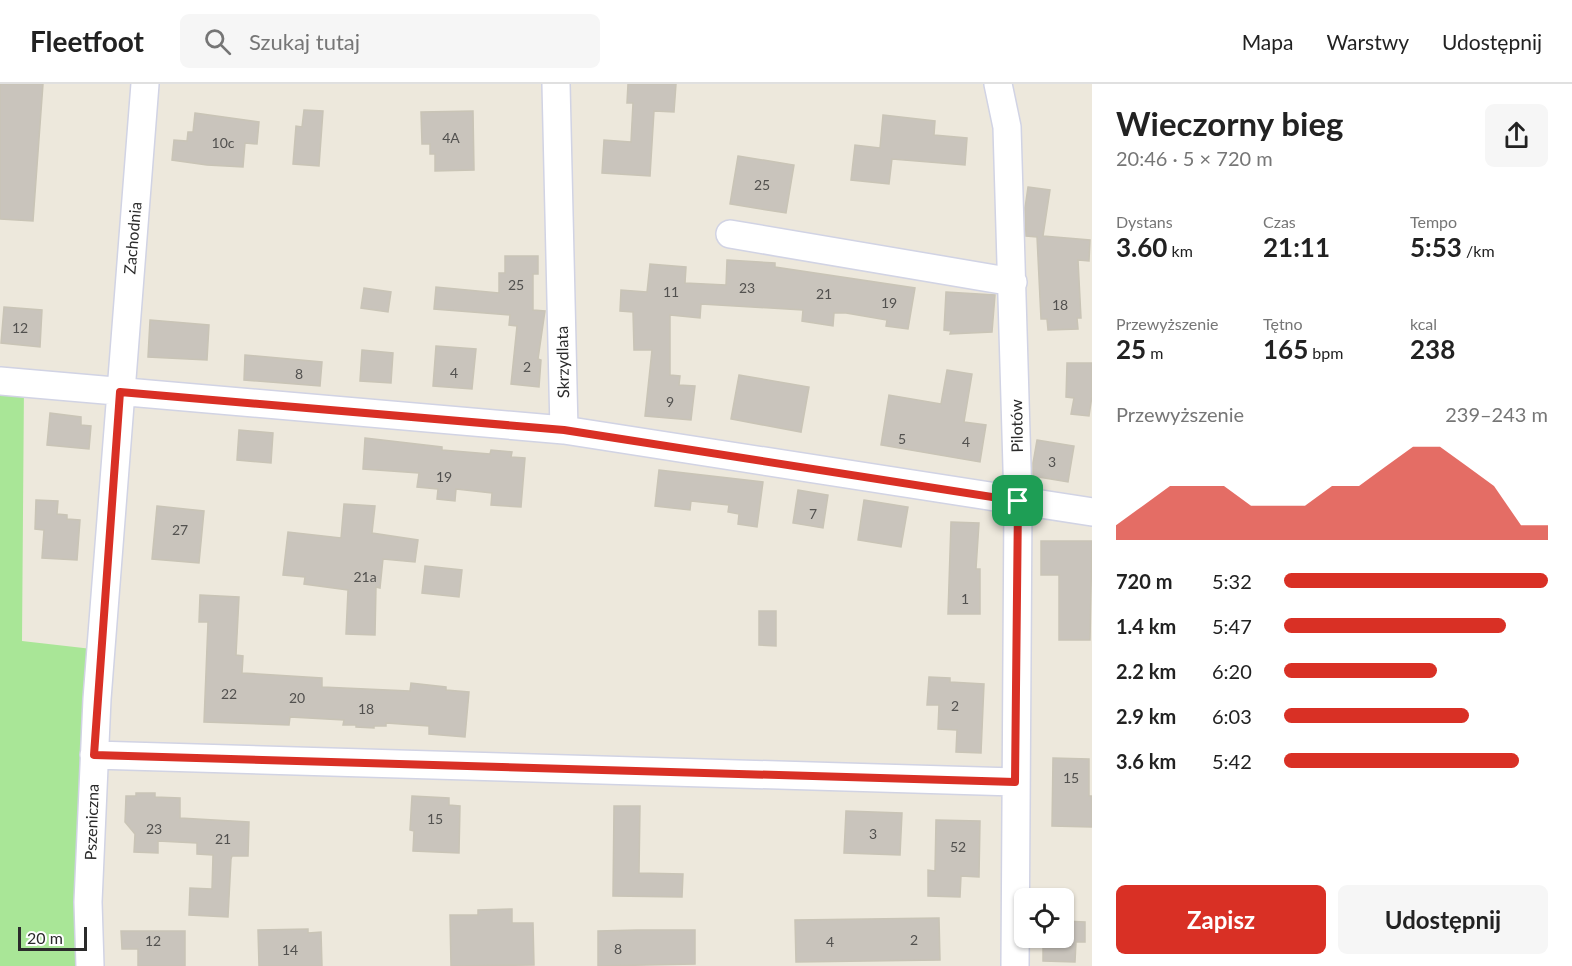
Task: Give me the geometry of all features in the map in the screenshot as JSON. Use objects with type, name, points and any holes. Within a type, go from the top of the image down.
[{"type":"street","name":"Zachodnia","points":[[120,392],[145,84]]},
{"type":"street","name":"Skrzydlata","points":[[556,84],[564,430]]},
{"type":"street","name":"Pilotów","points":[[998,84],[1007,127],[1018,501],[1015,966]]},
{"type":"street","points":[[730,234],[1012,282]]},
{"type":"street","points":[[0,381],[564,430],[1092,512]]},
{"type":"street","name":"Pszeniczna","points":[[90,966],[88,902],[94,755],[120,392]]},
{"type":"street","points":[[94,755],[1015,782]]},
{"type":"green space","points":[[0,381],[24,384],[22,641],[101,650],[90,966],[0,966]]},
{"type":"building","points":[[0,84],[43,84],[33,221],[0,219]]},
{"type":"building","points":[[628,84],[676,84],[674,112],[654,111],[650,176],[602,173],[604,140],[631,142],[633,103],[627,103]]},
{"type":"building","points":[[304,110],[323,111],[319,166],[293,164],[296,126],[302,127]]},
{"type":"building","points":[[473,111],[474,170],[435,171],[435,154],[430,154],[430,144],[422,144],[421,112]]},
{"type":"building","points":[[195,113],[259,122],[257,144],[245,143],[243,167],[172,160],[174,140],[187,141],[188,132],[193,132]]},
{"type":"building","points":[[883,115],[935,121],[934,135],[967,138],[965,165],[892,159],[889,184],[851,180],[855,145],[880,148]]},
{"type":"building","points":[[738,156],[794,165],[786,213],[730,204]]},
{"type":"building","points":[[1028,187],[1050,190],[1043,236],[1090,240],[1089,261],[1078,260],[1081,318],[1077,318],[1078,329],[1048,330],[1047,319],[1041,319],[1037,237],[1026,236],[1025,208]]},
{"type":"building","points":[[505,256],[538,256],[538,274],[533,274],[533,310],[545,311],[538,359],[541,360],[539,387],[511,384],[517,326],[509,325],[510,315],[434,309],[436,287],[499,293],[499,273],[505,273]]},
{"type":"building","points":[[727,260],[775,263],[775,267],[915,288],[908,329],[886,326],[887,320],[846,313],[834,313],[833,326],[802,321],[803,310],[701,304],[700,318],[670,315],[670,375],[680,376],[679,385],[695,386],[691,420],[645,416],[652,350],[634,350],[633,312],[620,311],[621,290],[647,292],[650,264],[686,267],[685,283],[726,285]]},
{"type":"building","points":[[364,288],[391,292],[388,312],[361,308]]},
{"type":"building","points":[[946,292],[995,295],[992,332],[950,334],[951,331],[944,330]]},
{"type":"building","points":[[4,307],[42,310],[40,347],[1,343]]},
{"type":"building","points":[[150,320],[209,325],[207,360],[148,357]]},
{"type":"building","points":[[436,346],[476,349],[472,389],[433,386]]},
{"type":"building","points":[[362,350],[393,353],[391,383],[360,381]]},
{"type":"building","points":[[245,355],[322,362],[320,386],[244,380]]},
{"type":"building","points":[[1067,363],[1092,363],[1092,396],[1089,416],[1071,414],[1074,398],[1066,397]]},
{"type":"building","points":[[947,370],[972,374],[964,422],[986,425],[980,462],[881,445],[889,395],[941,404]]},
{"type":"building","points":[[739,375],[809,387],[801,432],[731,419]]},
{"type":"building","points":[[50,413],[81,417],[81,425],[91,426],[89,449],[47,445]]},
{"type":"building","points":[[239,430],[273,433],[271,463],[237,460]]},
{"type":"building","points":[[365,438],[442,447],[442,450],[490,454],[491,450],[512,452],[511,457],[525,458],[521,507],[491,505],[492,493],[456,489],[455,501],[437,499],[438,489],[417,487],[419,473],[363,469]]},
{"type":"building","points":[[1037,440],[1074,446],[1068,482],[1033,476]]},
{"type":"building","points":[[659,470],[763,482],[757,527],[738,524],[739,514],[728,512],[729,505],[691,501],[690,510],[655,506]]},
{"type":"building","points":[[798,490],[828,495],[823,528],[793,523]]},
{"type":"building","points":[[36,500],[58,501],[57,514],[67,515],[67,519],[80,520],[77,560],[42,558],[44,530],[35,529]]},
{"type":"building","points":[[864,500],[908,507],[901,547],[858,540]]},
{"type":"building","points":[[344,504],[375,506],[372,533],[418,540],[415,562],[383,559],[380,588],[376,587],[375,635],[346,634],[348,590],[304,584],[305,577],[283,575],[288,532],[341,538]]},
{"type":"building","points":[[157,506],[204,511],[199,563],[152,559]]},
{"type":"building","points":[[951,522],[979,523],[976,569],[980,569],[980,614],[948,614]]},
{"type":"building","points":[[1041,541],[1092,541],[1090,640],[1059,640],[1059,575],[1041,575]]},
{"type":"building","points":[[425,566],[462,570],[459,597],[422,593]]},
{"type":"building","points":[[200,595],[239,597],[236,655],[243,656],[242,673],[322,678],[322,687],[410,691],[411,683],[469,692],[465,737],[429,734],[429,726],[386,723],[386,726],[374,726],[374,728],[356,727],[356,725],[343,725],[344,720],[290,717],[289,725],[204,722],[208,622],[199,622]]},
{"type":"building","points":[[759,611],[776,611],[776,646],[759,645]]},
{"type":"building","points":[[929,677],[950,678],[950,682],[984,684],[981,753],[956,752],[957,730],[938,729],[939,705],[927,705]]},
{"type":"building","points":[[1053,758],[1089,759],[1092,827],[1052,826]]},
{"type":"building","points":[[136,793],[155,793],[155,797],[180,798],[180,818],[249,822],[248,856],[232,856],[231,859],[228,917],[189,915],[190,888],[212,889],[213,855],[197,854],[197,843],[158,841],[158,853],[134,852],[135,834],[125,822],[126,796],[136,796]]},
{"type":"building","points":[[412,796],[449,798],[449,805],[460,806],[459,853],[413,851],[414,831],[410,830]]},
{"type":"building","points":[[614,806],[640,806],[639,873],[683,874],[682,897],[613,896]]},
{"type":"building","points":[[846,811],[902,813],[900,855],[844,853]]},
{"type":"building","points":[[936,820],[980,821],[979,877],[961,876],[960,897],[928,896],[928,870],[935,871]]},
{"type":"building","points":[[512,909],[512,923],[533,923],[534,965],[451,966],[450,915],[478,915],[478,910]]},
{"type":"building","points":[[939,918],[940,960],[796,962],[795,920]]},
{"type":"building","points":[[1074,921],[1085,922],[1085,942],[1076,942],[1075,962],[1043,961],[1043,948],[1074,948]]},
{"type":"building","points":[[308,929],[308,933],[321,932],[322,966],[259,966],[258,930]]},
{"type":"building","points":[[695,930],[695,964],[598,966],[598,931]]},
{"type":"building","points":[[121,931],[185,931],[185,966],[138,966],[138,949],[122,949]]},
{"type":"route","points":[[120,392],[564,430],[1018,501],[1015,782],[94,755],[120,392]]}]
